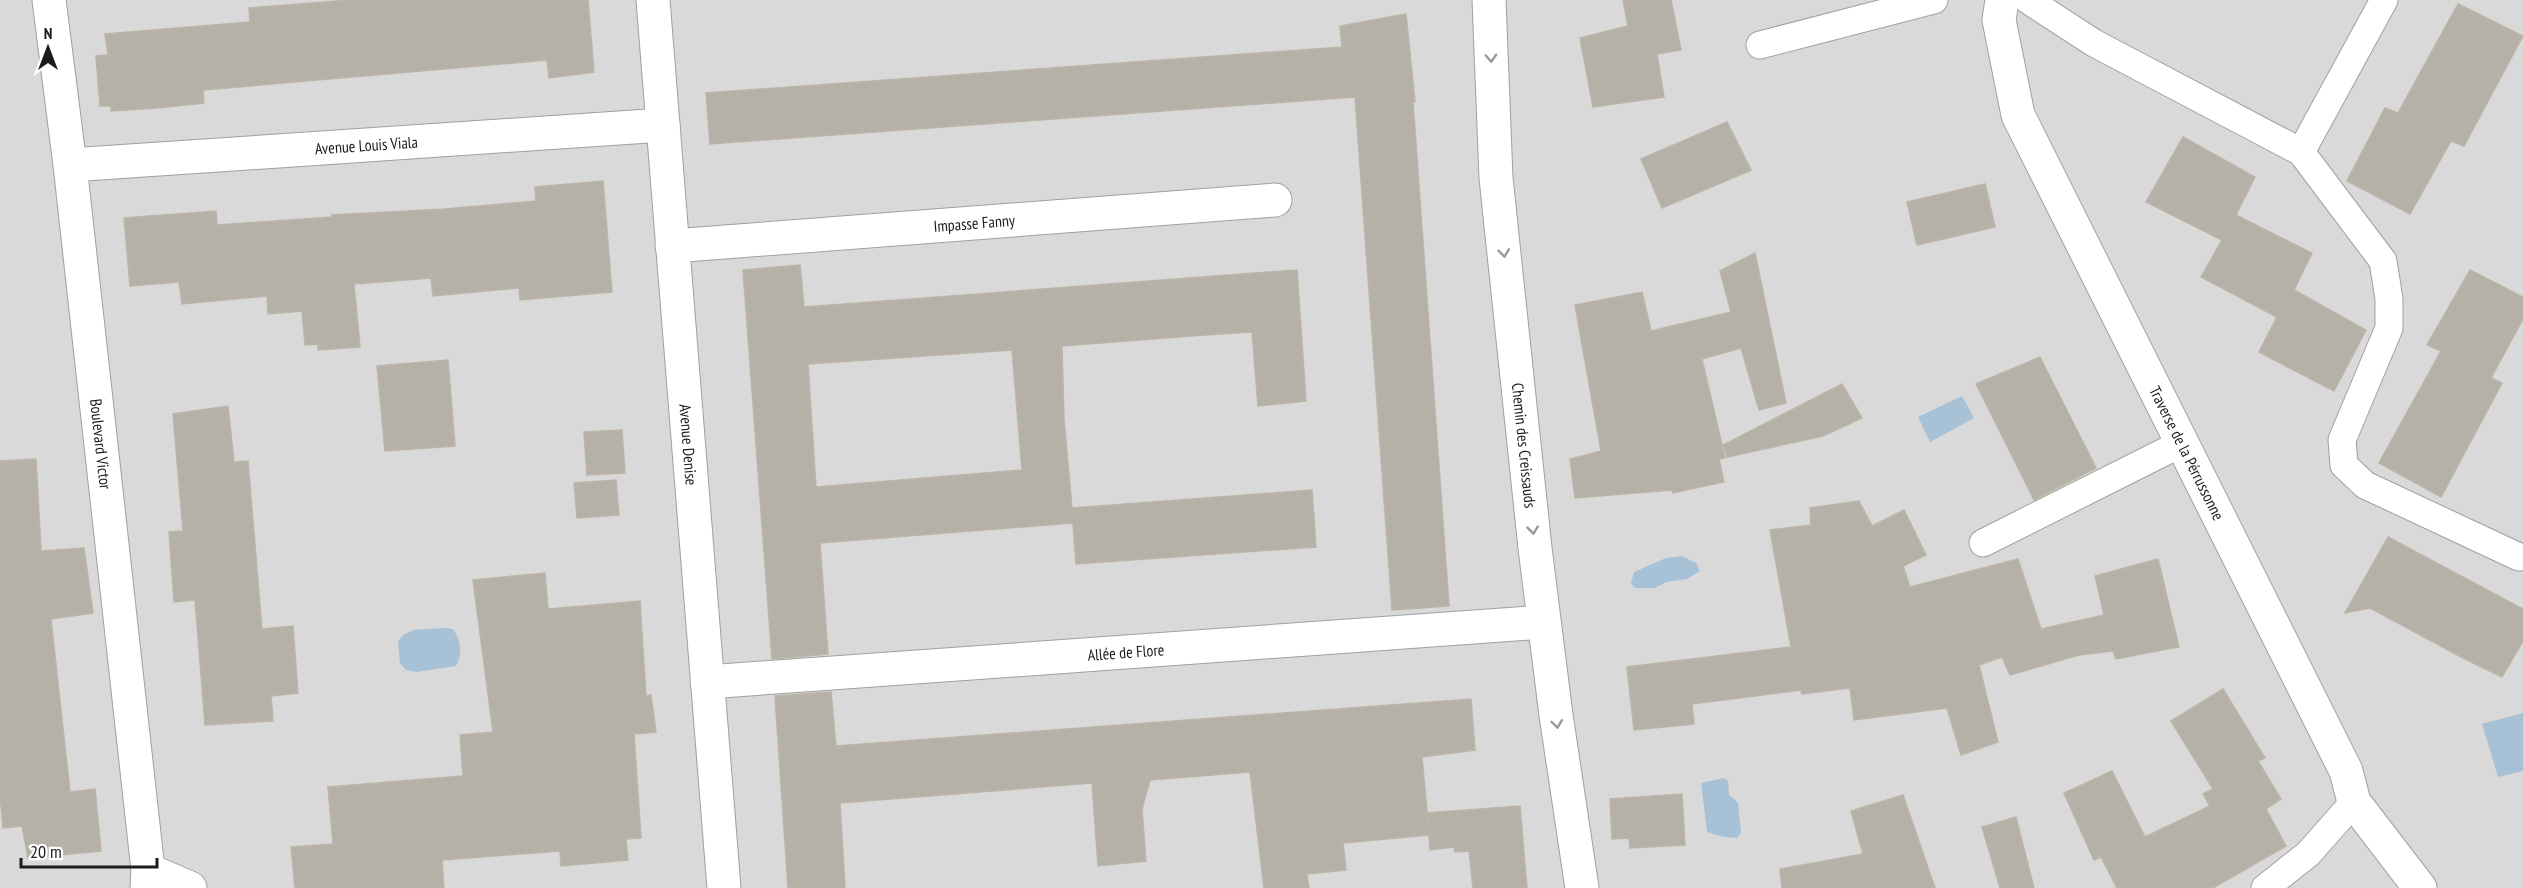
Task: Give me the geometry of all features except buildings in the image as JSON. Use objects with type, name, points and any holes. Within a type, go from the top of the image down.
[{"type":"street","name":"Boulevard Victor","points":[[49,0],[70,165],[148,879]]},
{"type":"street","name":"Avenue Denise","points":[[653,0],[724,888]]},
{"type":"street","name":"Chemin des Creissauds","points":[[1489,0],[1496,178],[1544,622],[1582,888]]},
{"type":"street","name":"Traverse de la Pérrussonne","points":[[2002,0],[1999,20],[2018,115],[2346,771],[2354,802],[2420,888]]},
{"type":"street","name":"Avenue Louis Viala","points":[[70,165],[663,125]]},
{"type":"street","name":"Impasse Fanny","points":[[672,246],[1275,200]]},
{"type":"street","name":"Allée de Flore","points":[[708,682],[1544,622]]},
{"type":"street","points":[[148,879],[190,888]]},
{"type":"lane","points":[[1760,45],[1934,0]]},
{"type":"lane","points":[[2028,0],[2094,43],[2301,152],[2383,261],[2389,299],[2389,328],[2342,440],[2344,465],[2365,485],[2519,558]]},
{"type":"lane","points":[[2301,152],[2384,0]]},
{"type":"lane","points":[[1983,543],[2182,443]]},
{"type":"lane","points":[[2265,888],[2308,854],[2354,802]]},
{"type":"shaded area","points":[[0,0],[2523,0],[2523,888],[0,888]]},
{"type":"water","points":[[1962,396],[1974,418],[1930,442],[1918,417]]},
{"type":"water","points":[[1682,556],[1696,563],[1700,571],[1687,579],[1666,582],[1655,588],[1635,588],[1631,583],[1634,572],[1666,558]]},
{"type":"water","points":[[453,629],[458,638],[460,657],[456,666],[416,672],[406,670],[400,663],[398,642],[403,635],[413,630]]},
{"type":"water","points":[[2523,713],[2523,771],[2498,777],[2482,724]]},
{"type":"water","points":[[1724,778],[1728,781],[1729,795],[1738,803],[1741,833],[1737,838],[1707,832],[1701,783]]}]
